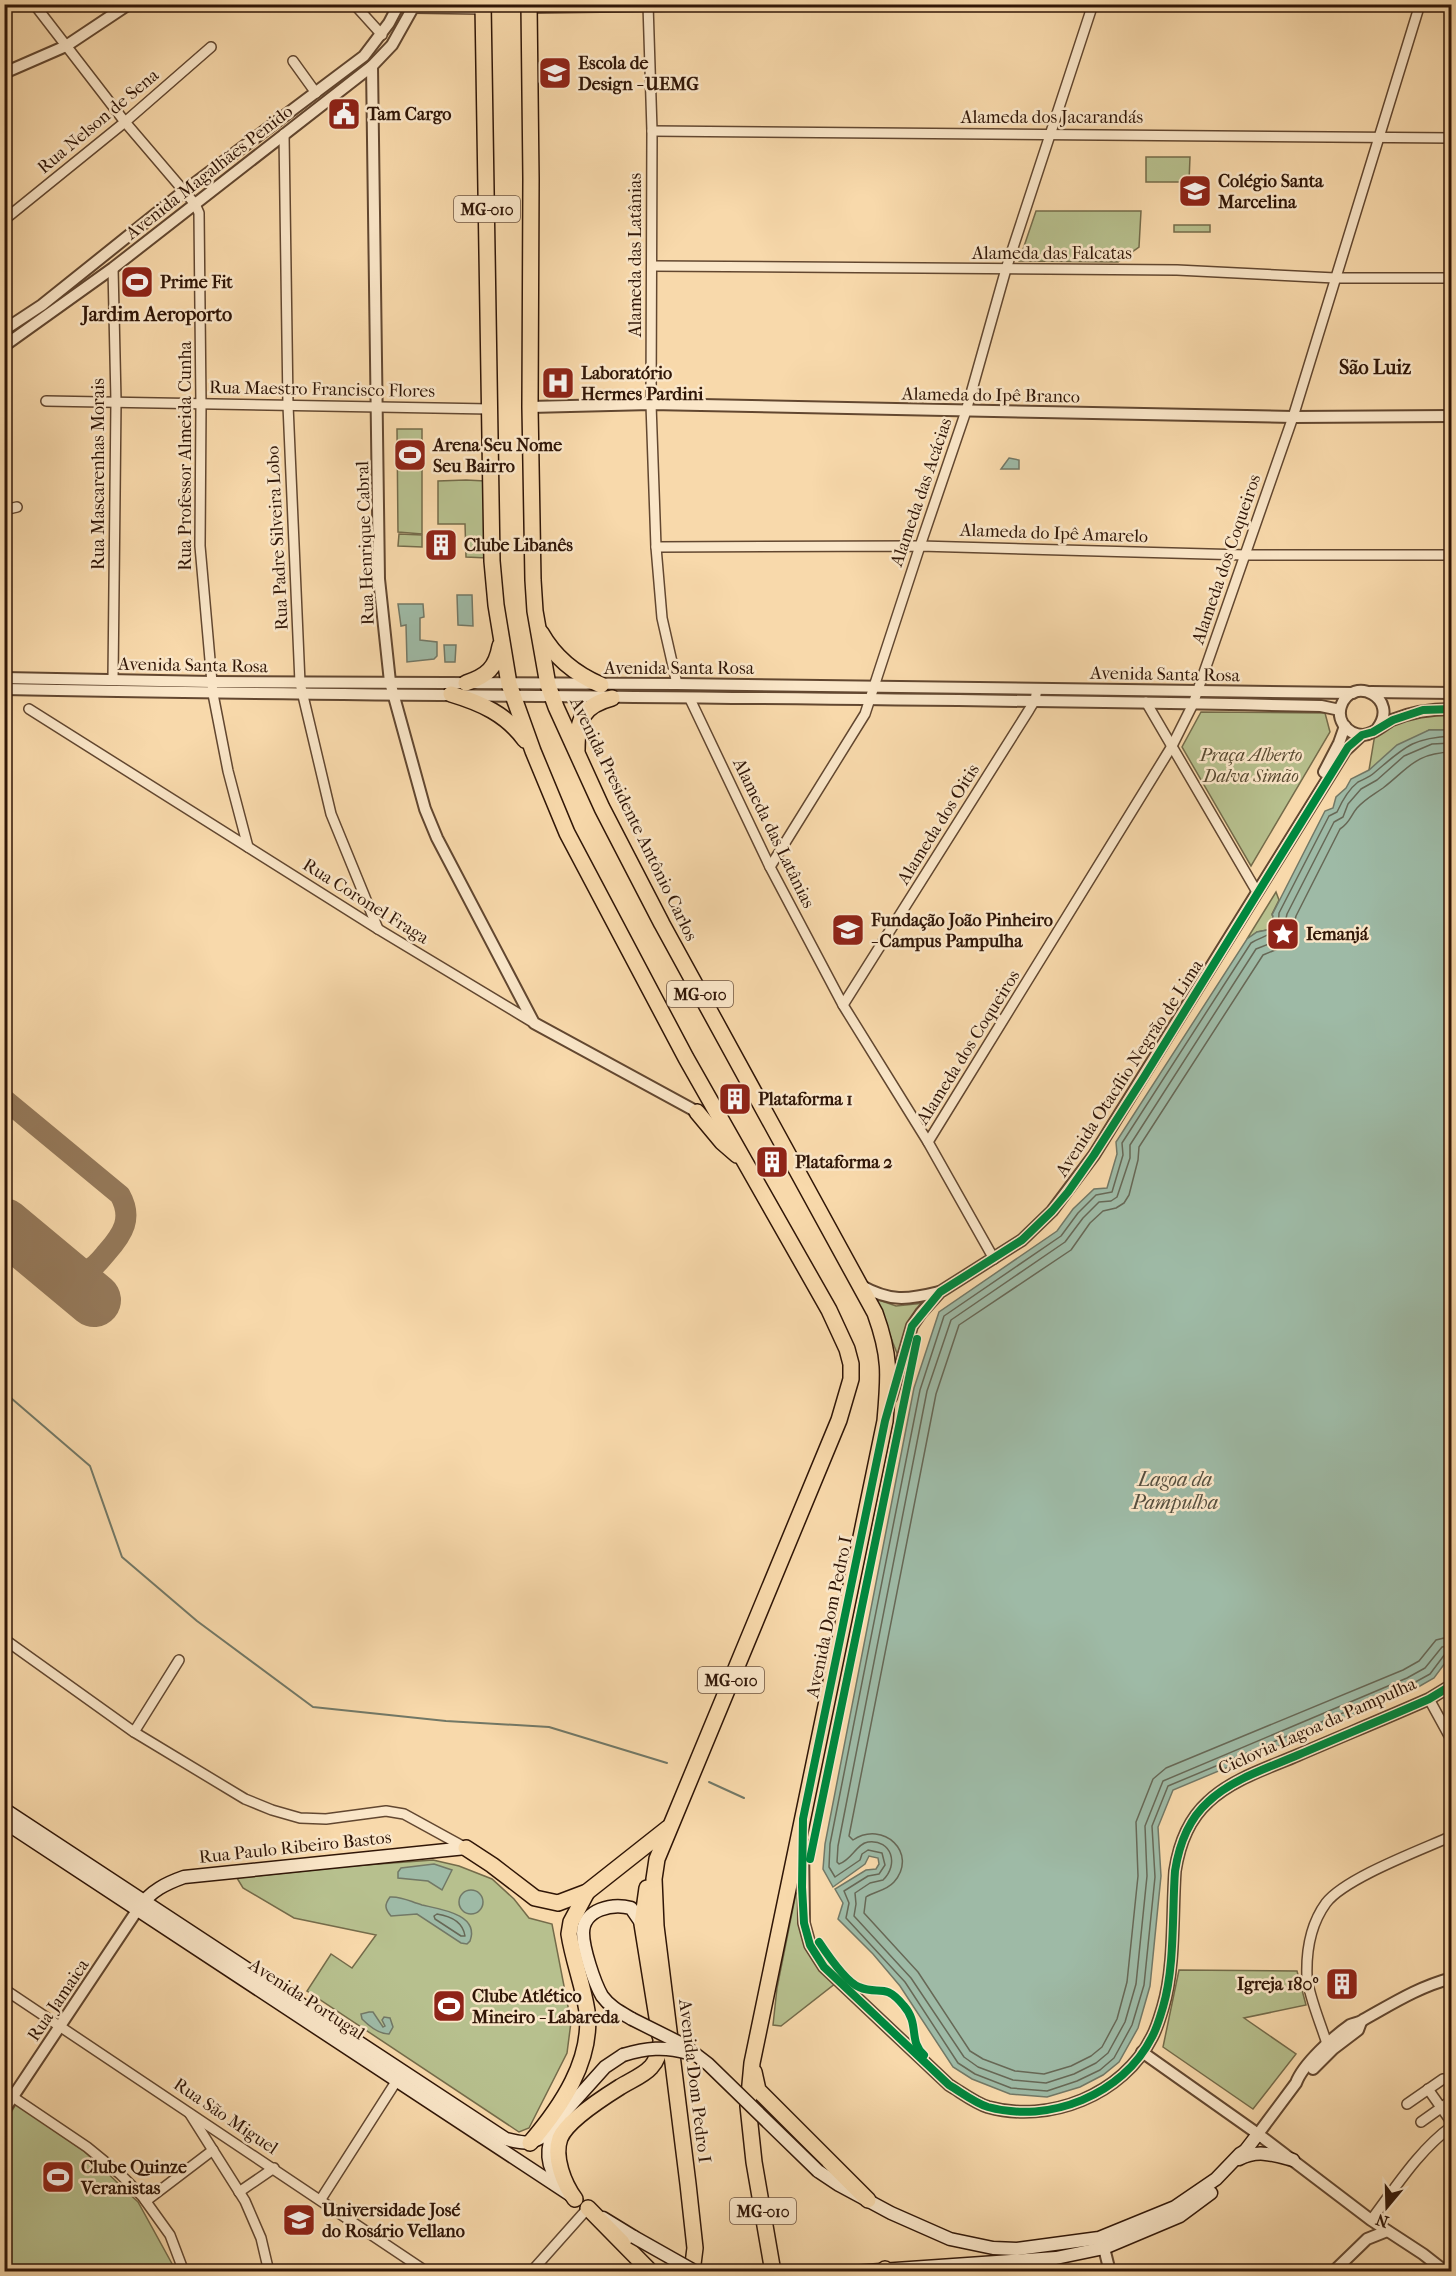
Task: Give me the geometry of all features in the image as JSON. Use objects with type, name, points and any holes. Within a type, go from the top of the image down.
[{"type":"highway","name":"Avenida Presidente Antônio Carlos","points":[[529,6],[533,580],[537,628],[550,691],[602,808],[662,924],[875,1313],[887,1351],[889,1370],[885,1421]]},
{"type":"highway","name":"MG-010","points":[[483,7],[492,561],[501,640],[510,690],[567,833],[723,1124],[830,1310],[851,1364],[851,1379],[844,1404],[669,1827]]},
{"type":"highway","points":[[537,628],[547,645],[568,666],[579,675],[601,685]]},
{"type":"highway","points":[[466,683],[489,672],[498,658],[501,640]]},
{"type":"highway","points":[[451,694],[473,700],[496,711],[518,730],[533,752]]},
{"type":"highway","points":[[577,753],[577,733],[585,712],[600,701],[612,699]]},
{"type":"highway","points":[[695,1111],[722,1143],[746,1163]]},
{"type":"highway","name":"Avenida Dom Pedro I","points":[[773,2271],[754,2162],[748,2106],[752,2063],[885,1421]]},
{"type":"highway","points":[[466,1848],[492,1864],[535,1898],[558,1903],[587,1892],[669,1827]]},
{"type":"highway","name":"Avenida Dom Pedro I","points":[[669,1827],[657,1859],[654,1879],[656,1926],[688,2184],[695,2248],[694,2271]]},
{"type":"highway","points":[[657,1859],[647,1889],[642,1924],[680,2156],[688,2184]]},
{"type":"highway","points":[[530,2143],[556,2109],[574,2080],[585,2043],[587,2012],[569,1934],[571,1922],[587,1892]]},
{"type":"highway","points":[[651,2271],[577,2199],[557,2150],[561,2136],[584,2114],[612,2092],[651,2067],[658,2055],[661,2042]]},
{"type":"highway","points":[[752,2063],[758,2090],[868,2200]]},
{"type":"main road","name":"Avenida Portugal","points":[[4,1809],[141,1905],[400,2075],[577,2199],[634,2237],[694,2271]]},
{"type":"main road","name":"Avenida Portugal","points":[[4,1822],[141,1905]]},
{"type":"main road","name":"Rua Paulo Ribeiro Bastos","points":[[141,1905],[168,1883],[184,1877],[466,1848]]},
{"type":"main road","points":[[642,1924],[631,1908],[613,1905],[600,1909],[590,1917],[583,1932],[587,1953],[603,1997],[615,2010],[682,2044],[708,2064],[818,2171],[868,2200],[950,2239],[993,2248],[1017,2249],[1100,2238],[1175,2207],[1216,2180],[1232,2163],[1245,2154],[1263,2153],[1293,2160]]},
{"type":"main road","points":[[530,2143],[543,2136],[605,2067],[623,2055],[658,2048],[684,2052],[708,2064]]},
{"type":"main road","name":"Avenida Portugal","points":[[400,2075],[506,2139],[530,2143]]},
{"type":"main road","points":[[571,2106],[558,2124],[548,2147],[549,2163],[556,2178],[577,2199]]},
{"type":"main road","points":[[852,2271],[1056,2258],[1104,2248],[1180,2216],[1204,2199],[1225,2181],[1258,2134]]},
{"type":"street","points":[[34,4],[125,122],[195,204]]},
{"type":"street","points":[[4,73],[66,46],[129,4]]},
{"type":"street","points":[[354,4],[382,35]]},
{"type":"street","name":"Avenida Magalhães Penido","points":[[4,330],[42,305],[183,192],[364,56],[382,35],[399,4]]},
{"type":"street","points":[[529,6],[743,4]]},
{"type":"street","name":"Alameda das Acácias","points":[[770,867],[859,728],[870,700],[966,411],[1006,269],[1093,4]]},
{"type":"street","name":"Alameda dos Coqueiros","points":[[928,1142],[1172,746],[1193,704],[1293,417],[1420,4]]},
{"type":"street","name":"Alameda das Latânias","points":[[648,5],[652,131],[651,404],[656,547],[662,618],[677,684]]},
{"type":"street","points":[[414,6],[483,7]]},
{"type":"street","name":"Avenida Magalhães Penido","points":[[4,346],[113,268],[372,66],[392,45],[414,6]]},
{"type":"street","name":"Rua Nelson de Sena","points":[[4,220],[125,122],[211,47]]},
{"type":"street","points":[[293,61],[316,93]]},
{"type":"street","name":"Rua Henrique Cabral","points":[[372,66],[379,579],[390,682],[425,809],[437,838],[534,1023]]},
{"type":"street","name":"Alameda dos Jacarandás","points":[[652,131],[1452,138]]},
{"type":"street","name":"Rua Padre Silveira Lobo","points":[[284,134],[288,405],[300,682],[331,814],[378,929]]},
{"type":"street","name":"Rua Professor Almeida Cunha","points":[[195,204],[199,213],[200,225],[200,546],[213,688],[228,771],[248,848]]},
{"type":"street","name":"Alameda das Falcatas","points":[[652,266],[1178,270],[1335,278],[1452,278]]},
{"type":"street","name":"Rua Mascarenhas Morais","points":[[113,268],[116,401],[113,680]]},
{"type":"street","name":"Rua Maestro Francisco Flores","points":[[46,401],[490,409]]},
{"type":"street","name":"Alameda do Ipê Branco","points":[[530,407],[651,404],[1293,417],[1452,416]]},
{"type":"street","points":[[4,510],[16,507]]},
{"type":"street","name":"Alameda do Ipê Amarelo","points":[[656,547],[920,546],[1245,555],[1452,555]]},
{"type":"street","name":"Avenida Santa Rosa","points":[[4,678],[113,680],[302,695],[451,694],[510,690],[550,691],[612,699],[870,700],[1197,690],[1353,693]]},
{"type":"street","name":"Avenida Santa Rosa","points":[[4,689],[213,688],[300,682],[390,682],[466,683],[510,690]]},
{"type":"street","name":"Avenida Santa Rosa","points":[[550,691],[601,685],[875,686],[1146,702],[1321,706],[1340,710]]},
{"type":"street","points":[[1367,691],[1378,698],[1384,710],[1377,729]]},
{"type":"street","points":[[1449,708],[1423,710],[1393,720],[1362,735],[1350,731],[1345,726],[1340,710],[1342,703],[1353,693],[1367,691],[1452,693]]},
{"type":"street","name":"Alameda dos Oitis","points":[[843,1005],[1036,694]]},
{"type":"street","name":"Alameda das Latânias","points":[[690,699],[770,867],[843,1005],[928,1142],[994,1259]]},
{"type":"street","points":[[1146,702],[1257,892]]},
{"type":"street","name":"Rua Coronel Fraga","points":[[29,710],[378,929],[534,1023],[723,1124]]},
{"type":"street","name":"Avenida Otacílio Negrão de Lima","points":[[1309,807],[1345,726]]},
{"type":"street","name":"Avenida Otacílio Negrão de Lima","points":[[860,1285],[876,1294],[894,1299],[918,1298],[940,1292],[1022,1240],[1052,1211],[1094,1155],[1345,751],[1362,735]]},
{"type":"street","points":[[695,1111],[709,1098]]},
{"type":"street","name":"Avenida Otacílio Negrão de Lima","points":[[885,1421],[912,1326],[940,1292]]},
{"type":"street","points":[[4,1639],[134,1732],[245,1799],[300,1818],[326,1819],[386,1811],[404,1814],[466,1848]]},
{"type":"street","points":[[134,1732],[179,1660]]},
{"type":"street","points":[[803,1819],[804,1923],[810,1945],[824,1967],[949,2085],[987,2106],[1027,2112],[1070,2105],[1091,2098],[1110,2085],[1142,2052],[1152,2037],[1169,1981],[1174,1871],[1188,1828],[1206,1803],[1220,1792],[1257,1773],[1430,1699],[1452,1685]]},
{"type":"street","points":[[1430,1699],[1452,1741]]},
{"type":"street","points":[[1330,2047],[1308,1980],[1307,1954],[1311,1930],[1327,1902],[1354,1880],[1452,1836]]},
{"type":"street","name":"Rua Jamaica","points":[[4,2110],[9,2093],[60,2026],[141,1905]]},
{"type":"street","points":[[1258,2134],[1296,2083],[1299,2075],[1352,2024],[1361,2022],[1406,1995],[1434,1982],[1452,1978]]},
{"type":"street","name":"Rua São Miguel","points":[[4,1989],[427,2271]]},
{"type":"street","points":[[1142,2052],[1258,2134],[1369,2219],[1446,2271]]},
{"type":"street","points":[[321,2199],[400,2075]]},
{"type":"street","points":[[1407,2104],[1443,2079]]},
{"type":"street","points":[[1367,2239],[1369,2219],[1413,2163],[1435,2138],[1452,2124],[1428,2089]]},
{"type":"street","points":[[9,2093],[87,2147],[120,2174],[146,2201],[170,2235],[184,2271]]},
{"type":"street","points":[[1421,2122],[1452,2100]]},
{"type":"street","points":[[185,2108],[239,2192],[261,2238],[269,2271]]},
{"type":"street","points":[[146,2201],[212,2148],[221,2138],[229,2137]]},
{"type":"street","points":[[239,2192],[274,2168]]},
{"type":"street","points":[[531,2271],[577,2199]]},
{"type":"street","points":[[1333,2271],[1367,2239],[1387,2231]]},
{"type":"street","points":[[1104,2248],[1110,2271]]},
{"type":"green space","points":[[1146,157],[1190,157],[1189,182],[1146,182]]},
{"type":"green space","points":[[1036,211],[1141,211],[1139,247],[1118,262],[1019,261]]},
{"type":"green space","points":[[1174,225],[1210,225],[1210,232],[1174,232]]},
{"type":"green space","points":[[397,429],[422,429],[422,534],[398,532]]},
{"type":"green space","points":[[438,481],[485,481],[487,558],[466,557],[465,524],[438,524]]},
{"type":"green space","points":[[399,534],[422,535],[422,547],[398,546]]},
{"type":"green space","points":[[1451,709],[1451,730],[1429,730],[1369,770],[1375,734],[1398,718]]},
{"type":"green space","name":"Praça Alberto Dalva Simão","points":[[1201,712],[1325,713],[1330,732],[1251,866],[1182,747]]},
{"type":"green space","points":[[1276,892],[1279,900],[1272,914],[1272,925],[1267,930],[1257,932],[1247,939]]},
{"type":"green space","points":[[876,1299],[896,1306],[925,1303],[898,1356]]},
{"type":"green space","name":"Clube Atlético Mineiro - Labareda","points":[[433,1860],[459,1866],[492,1879],[514,1899],[529,1918],[552,1924],[571,2022],[567,2053],[529,2128],[519,2132],[307,1991],[331,1954],[352,1968],[376,1935],[294,1918],[243,1888],[237,1878]]},
{"type":"green space","points":[[796,1893],[801,1895],[815,1945],[841,1979],[781,2026],[773,2025],[777,1988]]},
{"type":"green space","points":[[1179,1970],[1297,1971],[1306,2005],[1244,2018],[1296,2054],[1253,2109],[1163,2047]]},
{"type":"green space","name":"Clube Quinze Veranistas","points":[[16,2104],[85,2152],[138,2202],[176,2271],[5,2271],[5,2122]]},
{"type":"water","points":[[1009,458],[1019,460],[1019,469],[1001,469]]},
{"type":"water","points":[[457,595],[472,595],[473,626],[458,625]]},
{"type":"water","points":[[398,604],[423,604],[424,617],[420,618],[420,640],[437,642],[437,656],[434,659],[407,662],[406,625],[401,626]]},
{"type":"water","points":[[444,645],[456,645],[455,662],[445,662]]},
{"type":"water","name":"Lagoa da Pampulha","points":[[1429,730],[1452,730],[1451,1655],[1434,1678],[1413,1690],[1173,1790],[1158,1827],[1161,1876],[1150,1986],[1138,2028],[1119,2062],[1103,2075],[1080,2087],[1047,2097],[1010,2094],[972,2079],[953,2067],[900,1986],[873,1954],[838,1919],[843,1903],[835,1889],[866,1870],[876,1869],[879,1864],[878,1858],[869,1856],[865,1864],[833,1887],[823,1869],[825,1844],[914,1388],[939,1312],[1057,1231],[1073,1209],[1094,1189],[1107,1188],[1117,1154],[1116,1142],[1247,939],[1257,932],[1267,930],[1272,925],[1272,915],[1325,811],[1333,808],[1336,797],[1346,788],[1351,779],[1369,770],[1397,745]]},
{"type":"water","points":[[434,1864],[452,1870],[442,1890],[428,1881],[398,1878],[401,1868]]},
{"type":"water","points":[[471,1890],[480,1893],[483,1902],[480,1911],[471,1914],[462,1911],[459,1902],[462,1893]]},
{"type":"water","points":[[390,1897],[402,1898],[456,1914],[469,1925],[472,1932],[470,1941],[467,1944],[461,1943],[417,1914],[391,1916],[386,1907]]},
{"type":"water","points":[[373,2012],[383,2027],[385,2026],[382,2020],[384,2017],[390,2018],[393,2027],[389,2034],[378,2031],[362,2019],[361,2014]]},
{"type":"waterway","points":[[4,1392],[90,1466],[122,1557],[197,1621],[313,1707],[446,1721],[549,1727],[667,1763]]},
{"type":"waterway","points":[[709,1782],[744,1798]]},
{"type":"taxiway","points":[[4,1099],[120,1195],[124,1203],[126,1218],[122,1232],[95,1265],[82,1271],[72,1271],[50,1264]]},
{"type":"runway","points":[[4,1225],[94,1300]]},
{"type":"cycle path","name":"Ciclovia Lagoa da Pampulha","points":[[1452,709],[1423,710],[1393,720],[1373,732],[1362,735],[1348,747],[1144,1077],[1068,1192],[1022,1240],[940,1292],[912,1326],[885,1421],[803,1819],[802,1887],[804,1923],[810,1945],[824,1967],[949,2085],[973,2100],[988,2107],[1011,2111],[1059,2108],[1082,2100],[1123,2075],[1139,2057],[1155,2030],[1170,1975],[1177,1861],[1182,1842],[1201,1809],[1239,1780],[1429,1699],[1452,1685]]},
{"type":"cycle path","points":[[810,1859],[917,1339]]},
{"type":"cycle path","points":[[819,1942],[848,1980],[859,1987],[886,1991],[897,1998],[912,2019],[916,2044],[924,2055]]},
{"type":"place","name":"Escola de Design - UEMG","points":[[555,73]]},
{"type":"place","name":"Tam Cargo","points":[[344,114]]},
{"type":"place","name":"Colégio Santa Marcelina","points":[[1195,191]]},
{"type":"place","name":"Prime Fit","points":[[137,282]]},
{"type":"place","name":"Laboratório Hermes Pardini","points":[[558,383]]},
{"type":"place","name":"Arena Seu Nome Seu Bairro","points":[[410,455]]},
{"type":"place","name":"Clube Libanês","points":[[441,545]]},
{"type":"place","name":"Fundação João Pinheiro - Campus Pampulha","points":[[848,930]]},
{"type":"place","name":"Iemanjá","points":[[1283,934]]},
{"type":"place","name":"Plataforma 1","points":[[735,1099]]},
{"type":"place","name":"Plataforma 2","points":[[772,1162]]},
{"type":"place","name":"Igreja 180º","points":[[1342,1984]]},
{"type":"place","name":"Clube Atlético Mineiro - Labareda","points":[[449,2006]]},
{"type":"place","name":"Clube Quinze Veranistas","points":[[58,2177]]},
{"type":"place","name":"Universidade José do Rosário Vellano","points":[[299,2220]]},
{"type":"district","name":"Jardim Aeroporto","points":[[157,314]]},
{"type":"district","name":"São Luiz","points":[[1375,367]]}]
